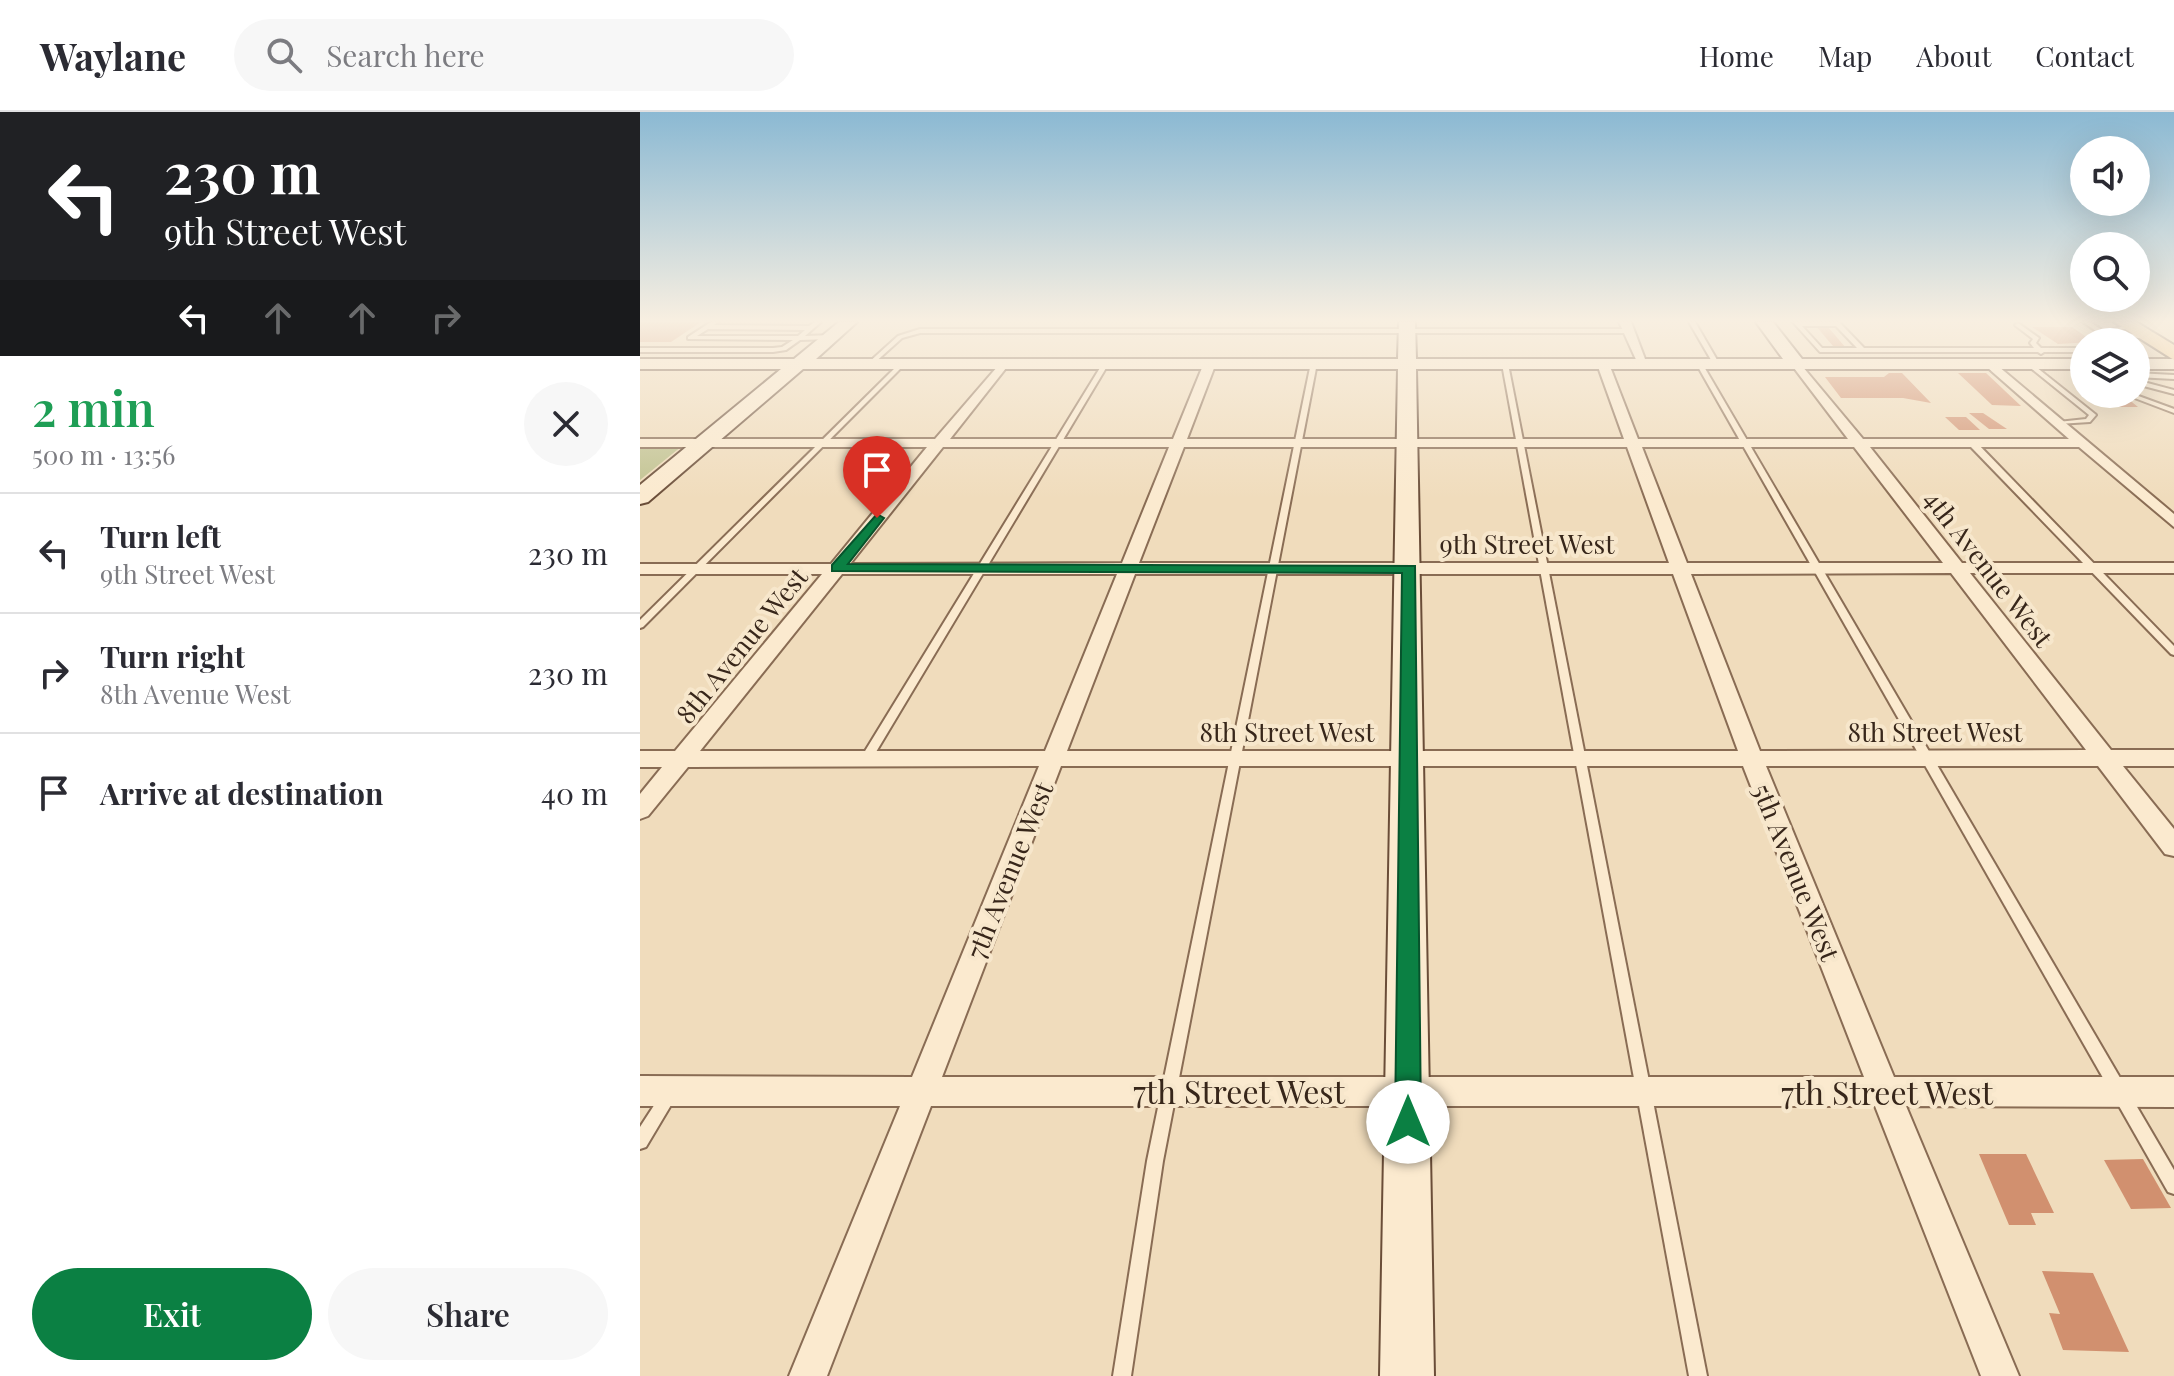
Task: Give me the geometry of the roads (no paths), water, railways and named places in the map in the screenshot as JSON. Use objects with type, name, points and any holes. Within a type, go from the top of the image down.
[{"type":"main road","points":[[640,497],[780,381]]},
{"type":"main road","points":[[1406,381],[1405,444],[1410,569],[1407,1376]]},
{"type":"street","name":"8th Avenue West","points":[[640,810],[989,381]]},
{"type":"street","name":"7th Avenue West","points":[[808,1376],[1203,381]]},
{"type":"street","name":"5th Avenue West","points":[[1609,381],[1752,759],[2000,1376]]},
{"type":"street","name":"4th Avenue West","points":[[1810,381],[2174,847]]},
{"type":"street","points":[[2011,381],[2174,522]]},
{"type":"street","points":[[640,443],[2084,443]]},
{"type":"street","name":"9th Street West","points":[[640,569],[2174,568]]},
{"type":"street","name":"8th Street West","points":[[640,759],[2174,758]]},
{"type":"street","name":"7th Street West","points":[[640,1091],[2174,1092]]},
{"type":"lane","points":[[640,625],[885,381]]},
{"type":"lane","points":[[866,759],[1095,381]]},
{"type":"lane","points":[[1122,1376],[1155,1161],[1310,381]]},
{"type":"lane","points":[[1508,381],[1583,759],[1698,1376]]},
{"type":"lane","points":[[1716,381],[1746,444],[2174,1186]]},
{"type":"lane","points":[[2058,381],[2093,415],[2088,421],[2060,423]]},
{"type":"lane","points":[[2150,386],[2174,392]]},
{"type":"lane","points":[[2150,402],[2174,411]]},
{"type":"lane","points":[[1973,444],[2174,652]]},
{"type":"lane","points":[[640,1141],[671,1091]]}]
